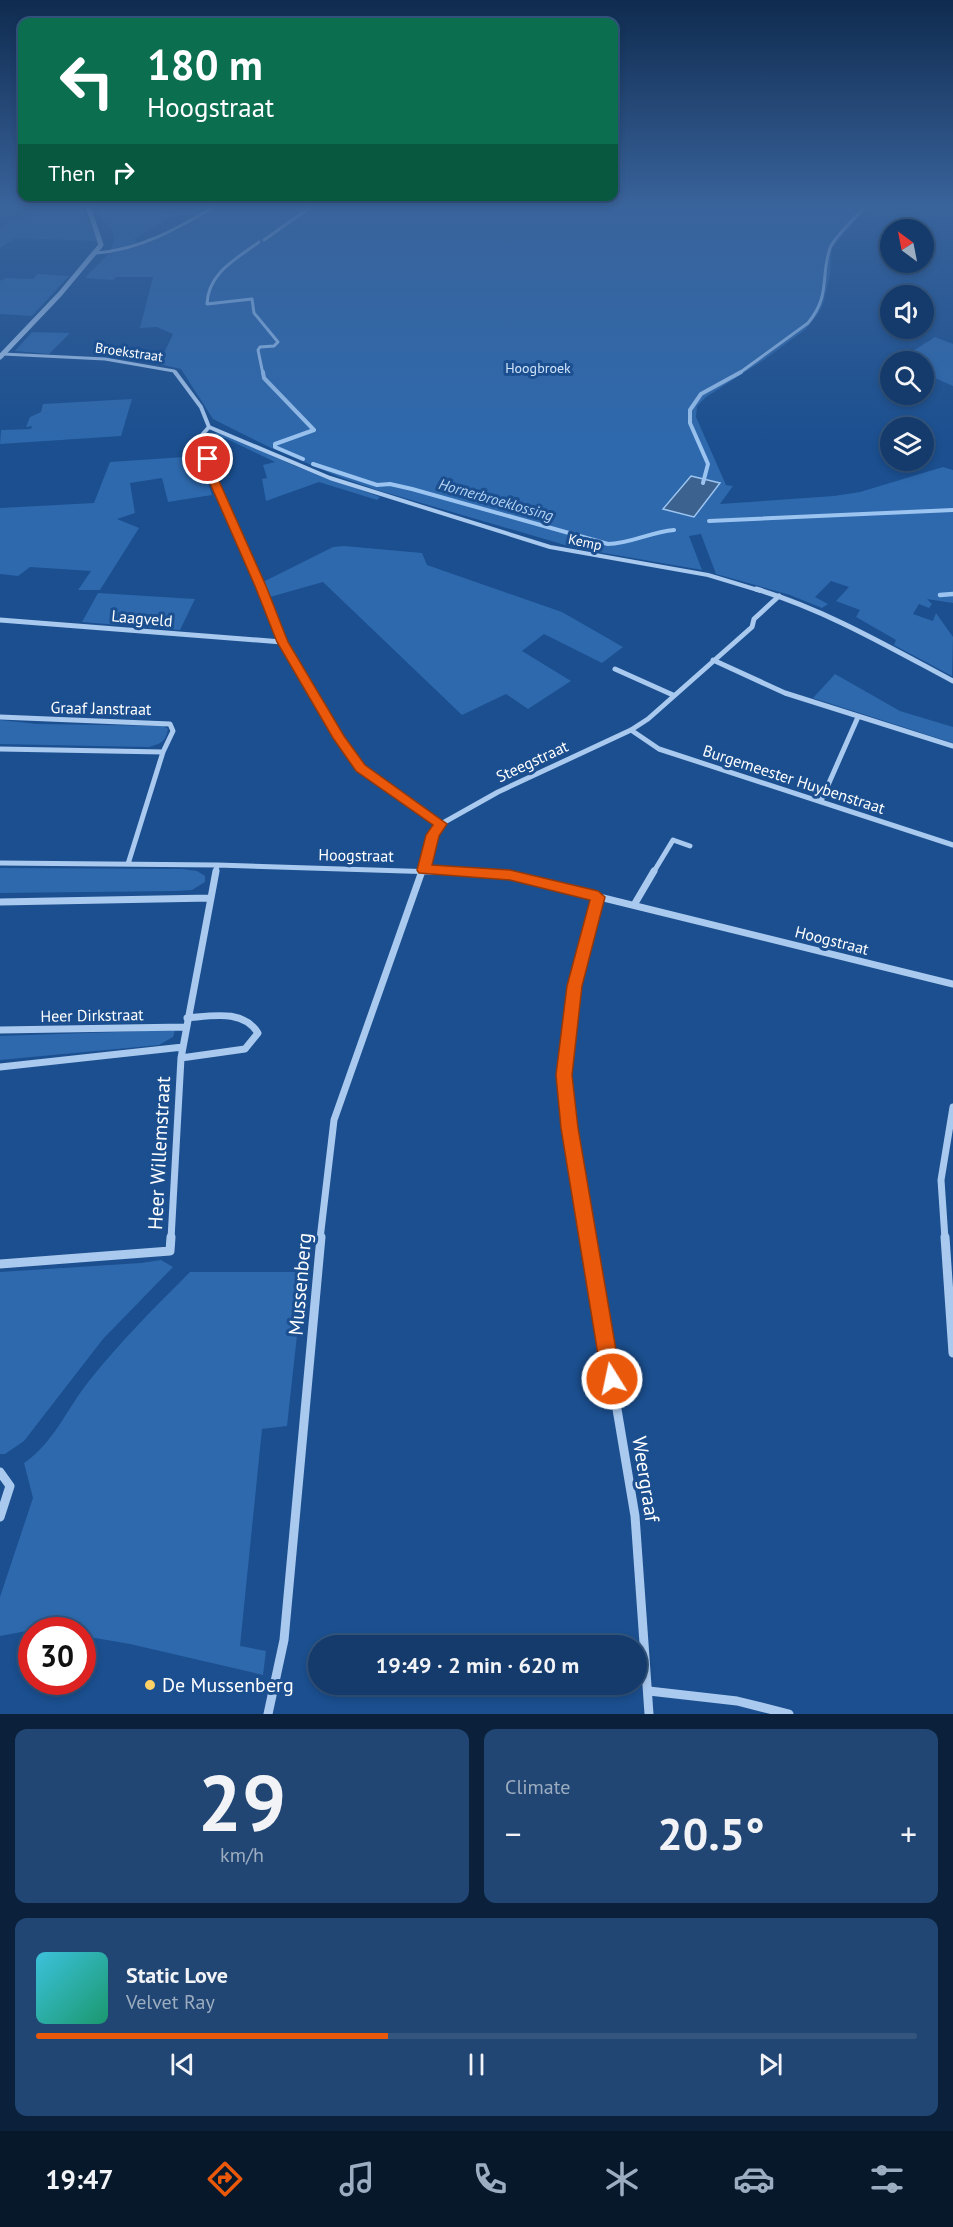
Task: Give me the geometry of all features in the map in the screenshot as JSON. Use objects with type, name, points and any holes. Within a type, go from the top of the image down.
[{"type":"street","points":[[1,356],[66,286]]},
{"type":"street","name":"Broekstraat","points":[[1,356],[105,359],[174,371],[201,407],[209,427]]},
{"type":"street","points":[[209,427],[201,436],[214,481],[261,586],[282,642],[339,738],[361,768],[441,824],[432,835],[424,870]]},
{"type":"street","name":"Kemp","points":[[209,427],[330,478],[550,547],[708,575],[779,596],[854,628],[953,681]]},
{"type":"street","name":"Steegstraat","points":[[441,824],[498,792],[631,730],[648,719],[752,627],[754,619],[779,596]]},
{"type":"street","name":"Laagveld","points":[[0,620],[282,642]]},
{"type":"street","points":[[713,660],[785,693],[953,746]]},
{"type":"street","points":[[615,669],[674,695]]},
{"type":"street","name":"Graaf Janstraat","points":[[0,717],[170,724],[173,731],[163,752],[128,864]]},
{"type":"street","points":[[821,801],[858,717]]},
{"type":"street","name":"Burgemeester Huybenstraat","points":[[631,730],[659,749],[953,845]]},
{"type":"street","points":[[0,749],[163,752]]},
{"type":"street","points":[[634,905],[674,840],[690,846]]},
{"type":"street","name":"Hoogstraat","points":[[0,863],[217,865],[424,870],[510,875],[953,984]]},
{"type":"street","points":[[0,902],[211,898],[217,865]]},
{"type":"street","name":"Mussenberg","points":[[268,1714],[284,1640],[318,1260],[334,1120],[424,870]]},
{"type":"street","name":"Weergraaf","points":[[598,897],[575,986],[564,1075],[569,1128],[635,1516],[649,1714]]},
{"type":"street","name":"Heer Willemstraat","points":[[0,1264],[170,1251],[181,1058],[211,898]]},
{"type":"street","name":"Heer Willemstraat","points":[[181,1058],[245,1049],[258,1033],[255,1024],[244,1017],[187,1018]]},
{"type":"street","name":"Heer Dirkstraat","points":[[0,1030],[185,1027]]},
{"type":"street","points":[[0,1066],[183,1047]]},
{"type":"street","points":[[953,1107],[941,1180],[953,1353]]},
{"type":"street","points":[[0,1472],[9,1486],[0,1517]]},
{"type":"street","points":[[649,1691],[714,1697],[771,1708],[789,1714]]},
{"type":"green space","points":[[0,286],[60,286],[32,316],[0,314]]},
{"type":"green space","name":"Hoogbroek","points":[[151,286],[827,286],[823,304],[806,329],[706,397],[697,406],[696,417],[726,485],[733,486],[720,504],[834,496],[860,492],[943,467],[953,470],[953,603],[927,599],[932,604],[929,608],[919,604],[913,614],[933,621],[936,613],[953,637],[952,676],[894,645],[896,640],[856,617],[860,610],[836,601],[849,587],[831,581],[815,597],[828,604],[822,608],[790,595],[716,574],[701,534],[689,536],[702,570],[575,548],[377,490],[269,447],[213,419],[181,369],[159,364],[173,334],[157,327],[140,328]]},
{"type":"green space","points":[[32,332],[70,333],[49,354],[15,351]]},
{"type":"green space","points":[[934,338],[953,344],[953,386],[934,377],[934,351],[913,351]]},
{"type":"green space","points":[[132,399],[121,436],[0,444],[1,430],[31,429],[32,426],[26,427],[30,417],[41,412],[43,404]]},
{"type":"green space","points":[[219,432],[295,466],[380,497],[377,500],[319,482],[266,501],[262,479],[267,478],[263,465],[275,462],[225,438],[209,441],[214,459],[210,458],[206,442],[208,435]]},
{"type":"green space","points":[[199,456],[212,495],[168,502],[162,478],[130,483],[135,513],[117,519],[139,528],[100,590],[78,590],[91,571],[30,567],[18,576],[0,574],[0,508],[94,503],[110,462]]},
{"type":"green space","points":[[333,547],[422,553],[427,565],[562,612],[623,647],[602,663],[544,634],[522,651],[571,681],[528,709],[506,694],[462,715],[323,582],[270,597],[263,582]]},
{"type":"green space","points":[[98,593],[195,599],[180,630],[82,622]]},
{"type":"green space","points":[[835,674],[900,711],[953,727],[953,743],[813,698]]},
{"type":"green space","points":[[0,720],[37,724],[164,726],[168,729],[162,741],[149,747],[0,744]]},
{"type":"green space","points":[[0,868],[183,869],[197,871],[205,876],[205,882],[192,890],[176,891],[0,893]]},
{"type":"green space","points":[[175,1030],[173,1037],[159,1045],[0,1060],[0,1036]]},
{"type":"green space","points":[[161,1260],[173,1267],[103,1339],[24,1441],[5,1454],[0,1454],[0,1272]]},
{"type":"green space","points":[[190,1272],[304,1272],[287,1426],[262,1429],[240,1646],[266,1651],[263,1675],[96,1638],[96,1617],[18,1617],[18,1633],[0,1636],[0,1597],[33,1498],[24,1463],[52,1436],[81,1391],[113,1352]]},
{"type":"shaded area","points":[[691,476],[720,483],[694,517],[663,509]]},
{"type":"waterway","name":"Hornerbroeklossing","points":[[211,286],[207,304],[252,299],[254,313],[278,342],[274,346],[260,347],[258,350],[263,374]]},
{"type":"waterway","points":[[740,373],[808,323],[820,304],[823,286]]},
{"type":"waterway","name":"Hornerbroeklossing","points":[[263,372],[264,378],[314,430],[275,444],[275,447],[303,459]]},
{"type":"waterway","points":[[703,483],[708,464],[690,423],[690,410],[701,394],[740,373]]},
{"type":"waterway","name":"Hornerbroeklossing","points":[[313,464],[377,485],[390,484],[412,489],[608,544],[674,530]]},
{"type":"waterway","name":"Hornerbroeklossing","points":[[709,521],[953,510]]},
{"type":"waterway","name":"Hornerbroeklossing","points":[[940,595],[953,594]]},
{"type":"place","name":"De Mussenberg","points":[[150,1685]]},
{"type":"route","points":[[208,459],[214,481],[261,586],[282,642],[339,738],[361,768],[441,824],[432,835],[424,870],[510,875],[598,897],[575,986],[564,1075],[569,1128],[612,1379]]}]
